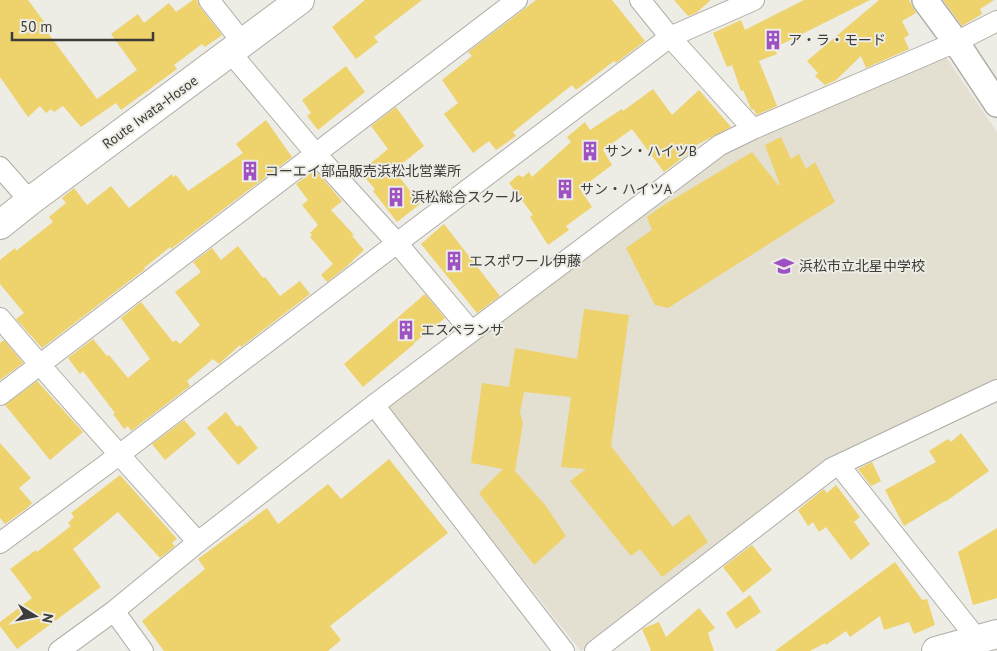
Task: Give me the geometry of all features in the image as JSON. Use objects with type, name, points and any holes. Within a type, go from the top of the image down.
[{"type":"main road","name":"Route Iwata-Hosoe","points":[[0,225],[300,0]]},
{"type":"main road","points":[[936,651],[987,637]]},
{"type":"street","points":[[210,0],[236,48],[316,154],[397,243],[472,332]]},
{"type":"street","points":[[0,395],[517,0]]},
{"type":"street","points":[[640,0],[670,37],[753,129]]},
{"type":"street","points":[[0,543],[670,37],[754,0]]},
{"type":"street","points":[[925,0],[956,42],[997,104]]},
{"type":"street","points":[[59,651],[114,611],[198,542],[374,405],[720,145],[956,42],[997,21]]},
{"type":"street","points":[[0,168],[30,201]]},
{"type":"street","points":[[0,318],[119,455],[198,542]]},
{"type":"street","points":[[595,651],[832,468],[997,390]]},
{"type":"street","points":[[374,405],[564,651]]},
{"type":"street","points":[[838,465],[987,637]]},
{"type":"street","points":[[114,611],[143,651]]},
{"type":"shaded area","name":"浜松市立北星中学校","points":[[945,56],[997,132],[997,381],[830,463],[581,651],[386,407],[722,151]]},
{"type":"building","points":[[0,0],[28,0],[45,23],[42,25],[97,99],[137,70],[111,34],[138,14],[144,23],[169,3],[176,12],[193,0],[197,0],[200,7],[222,35],[205,47],[202,44],[174,65],[177,69],[121,110],[116,103],[81,127],[63,106],[54,112],[51,109],[46,113],[40,106],[28,117],[0,77]]},
{"type":"building","points":[[365,0],[422,0],[374,37],[378,42],[356,59],[332,27]]},
{"type":"building","points":[[536,0],[612,0],[645,41],[616,63],[614,61],[576,90],[572,85],[513,132],[516,136],[496,150],[489,141],[473,153],[444,114],[458,103],[442,80],[472,56],[468,52]]},
{"type":"building","points":[[674,0],[711,0],[696,13],[688,16]]},
{"type":"building","points":[[804,0],[870,0],[774,48],[777,54],[759,61],[777,106],[756,115],[754,109],[751,109],[743,90],[741,91],[732,65],[727,67],[713,33],[741,20],[745,30]]},
{"type":"building","points":[[879,0],[909,0],[916,13],[902,21],[909,35],[904,38],[909,49],[866,68],[861,56],[836,80],[825,85],[815,76],[818,73],[807,61]]},
{"type":"building","points":[[943,0],[994,0],[980,9],[982,14],[962,26]]},
{"type":"building","points":[[346,66],[365,92],[318,130],[307,116],[311,113],[302,100]]},
{"type":"building","points":[[653,89],[672,115],[699,90],[731,127],[689,149],[690,152],[664,172],[632,129],[603,150],[612,165],[580,189],[592,207],[566,226],[569,230],[548,245],[530,217],[533,215],[509,183],[518,175],[523,177],[529,172],[532,177],[571,142],[567,137],[585,122],[590,130],[622,109],[623,111]]},
{"type":"building","points":[[396,107],[424,146],[394,170],[420,204],[397,222],[373,191],[375,189],[360,172],[388,149],[371,126]]},
{"type":"building","points":[[266,120],[292,157],[171,249],[170,247],[145,269],[42,348],[16,319],[24,313],[0,284],[0,260],[15,248],[16,251],[53,222],[49,217],[66,203],[62,198],[74,188],[87,205],[111,186],[129,208],[172,174],[173,177],[176,175],[188,191],[243,153],[236,144]]},
{"type":"building","points":[[781,137],[791,159],[799,154],[806,169],[815,162],[835,202],[668,308],[655,305],[626,248],[652,230],[647,217],[752,152],[778,185],[780,185],[765,145]]},
{"type":"building","points":[[315,170],[342,201],[331,210],[354,235],[352,236],[364,250],[327,282],[321,275],[333,264],[310,237],[312,235],[310,233],[318,225],[302,205],[308,200],[296,184]]},
{"type":"building","name":"エスポワール伊藤","points":[[444,224],[500,296],[477,313],[421,244]]},
{"type":"building","points":[[238,246],[280,296],[300,281],[310,294],[241,347],[240,345],[219,364],[213,359],[187,381],[190,386],[131,431],[128,426],[124,429],[113,414],[115,413],[83,371],[80,374],[68,358],[93,339],[128,378],[150,359],[121,318],[141,302],[173,342],[176,340],[180,344],[200,325],[175,292],[201,272],[193,262],[212,248],[221,260]]},
{"type":"building","name":"エスペランサ","points":[[425,294],[445,318],[363,387],[344,364]]},
{"type":"building","points":[[584,309],[629,315],[611,446],[673,527],[689,514],[708,542],[662,577],[640,549],[631,556],[570,481],[586,469],[561,467],[571,397],[524,392],[520,413],[523,423],[514,470],[546,506],[566,536],[534,565],[479,493],[503,469],[471,463],[482,383],[509,387],[515,348],[577,359]]},
{"type":"building","points":[[4,340],[23,363],[0,380],[0,343]]},
{"type":"building","points":[[37,381],[83,432],[50,460],[5,405]]},
{"type":"building","points":[[226,412],[237,427],[240,425],[258,448],[238,465],[207,428]]},
{"type":"building","points":[[184,420],[196,434],[165,460],[152,444]]},
{"type":"building","points":[[961,433],[989,471],[945,502],[904,526],[885,490],[936,462],[929,451],[948,439],[951,442]]},
{"type":"building","points":[[0,443],[31,478],[19,488],[32,503],[5,524],[0,518]]},
{"type":"building","points":[[389,459],[448,533],[330,626],[341,640],[328,651],[164,651],[142,621],[205,569],[198,559],[267,508],[278,524],[328,484],[341,499]]},
{"type":"building","points":[[872,462],[881,481],[871,486],[858,469]]},
{"type":"building","points":[[120,475],[177,539],[172,543],[175,546],[160,558],[118,512],[73,549],[101,587],[17,649],[0,626],[0,622],[32,598],[10,569],[36,550],[37,552],[71,526],[68,523],[74,517],[71,513]]},
{"type":"building","points":[[836,485],[860,517],[854,522],[870,544],[851,560],[826,527],[819,532],[813,522],[808,526],[798,510],[824,489],[827,493]]},
{"type":"building","points":[[997,528],[997,598],[973,605],[958,552]]},
{"type":"building","points":[[752,545],[772,570],[743,593],[723,567]]},
{"type":"building","points":[[895,562],[922,600],[927,599],[935,625],[914,634],[909,622],[884,630],[880,616],[850,637],[846,631],[826,645],[825,643],[810,651],[775,651]]},
{"type":"building","points":[[750,595],[761,612],[736,629],[726,613]]},
{"type":"building","points":[[699,608],[715,628],[708,633],[714,651],[650,651],[642,629],[659,622],[666,637]]},
{"type":"place","name":"ア・ラ・モード","points":[[773,40]]},
{"type":"place","name":"サン・ハイツB","points":[[590,151]]},
{"type":"place","name":"コーエイ部品販売浜松北営業所","points":[[250,171]]},
{"type":"place","name":"サン・ハイツA","points":[[565,189]]},
{"type":"place","name":"浜松総合スクール","points":[[396,197]]},
{"type":"place","name":"エスポワール伊藤","points":[[454,261]]},
{"type":"place","name":"浜松市立北星中学校","points":[[784,266]]},
{"type":"place","name":"エスペランサ","points":[[406,330]]}]
